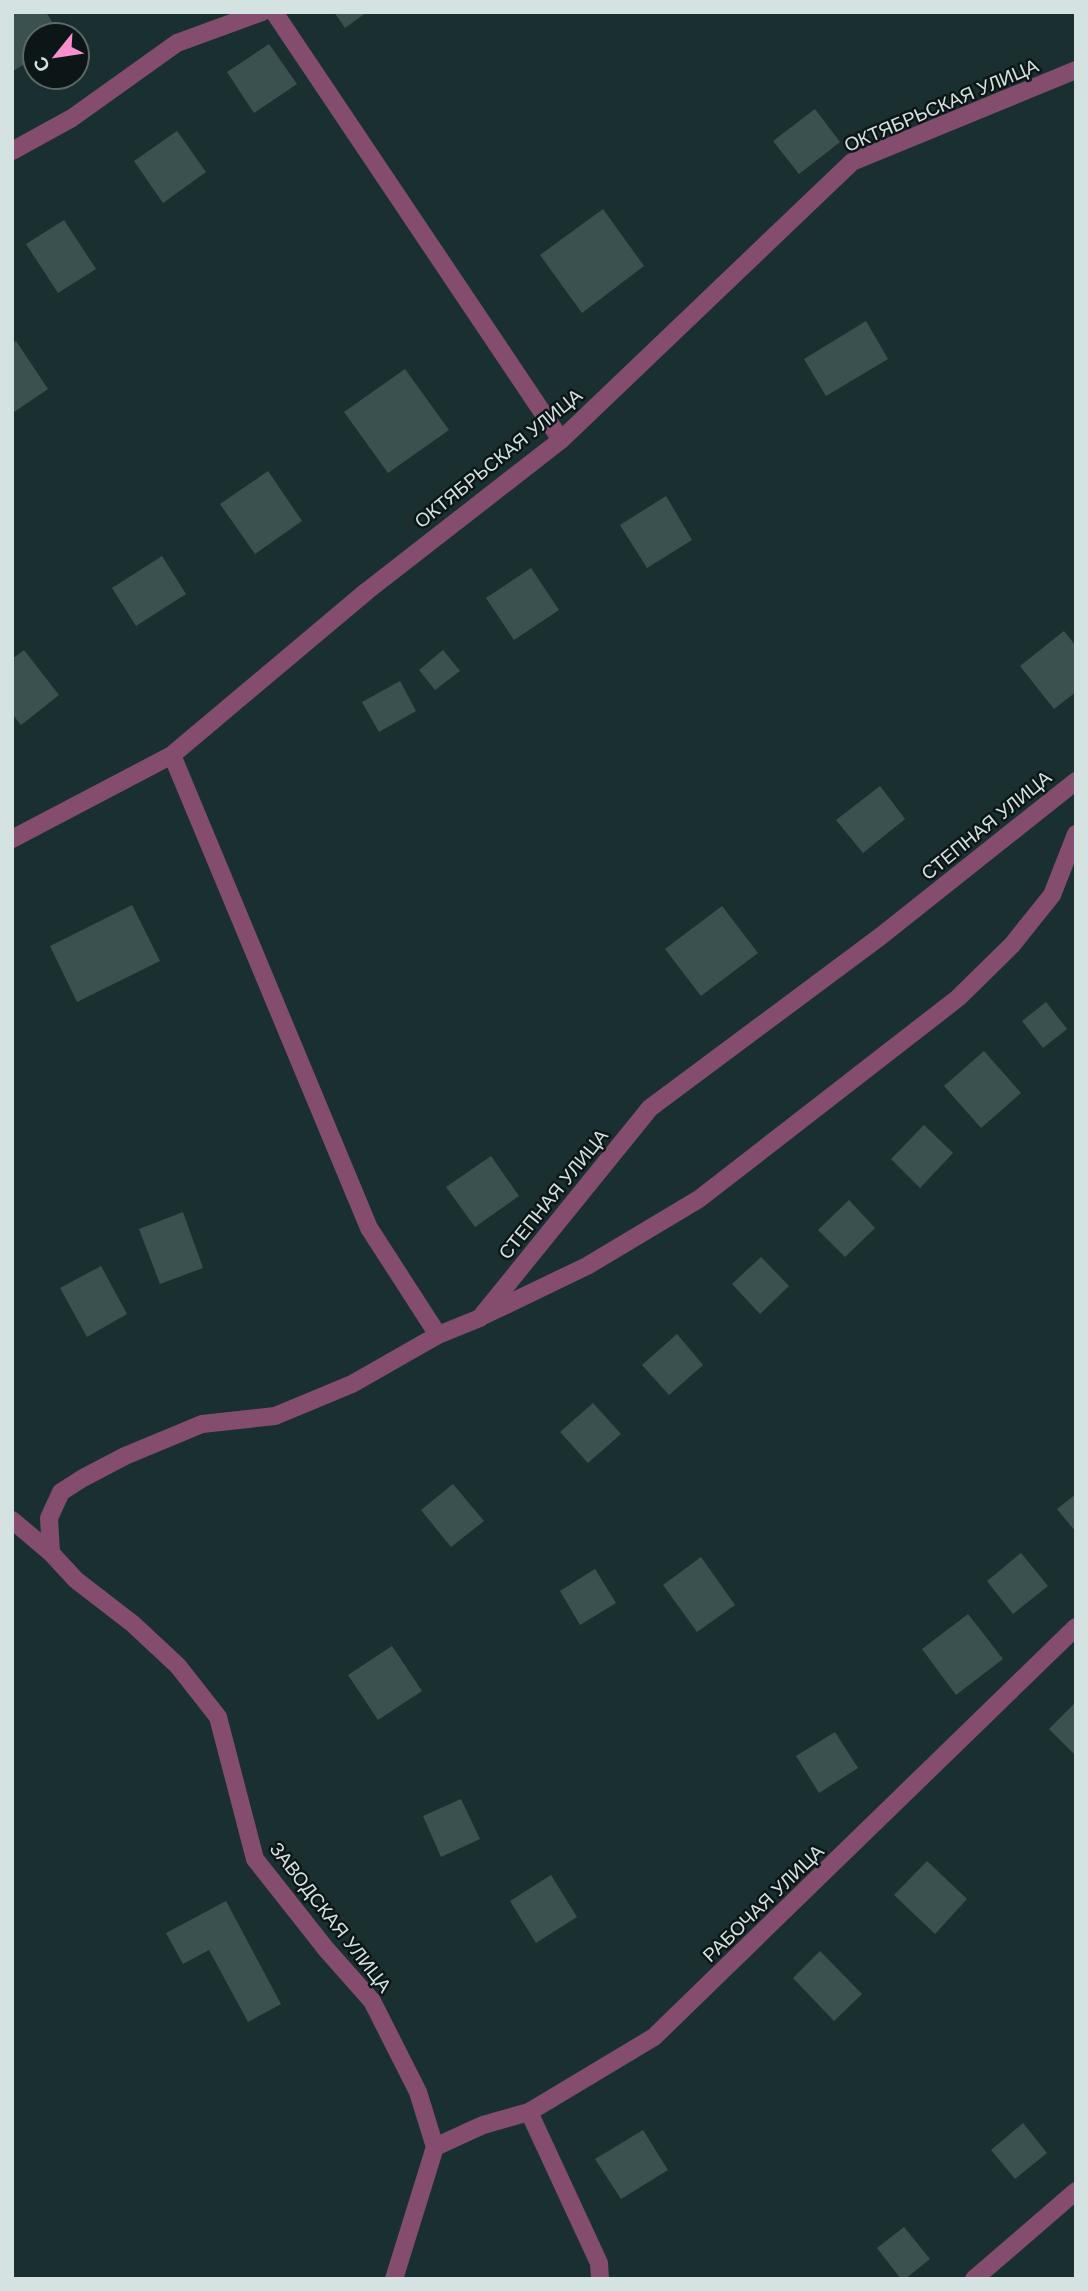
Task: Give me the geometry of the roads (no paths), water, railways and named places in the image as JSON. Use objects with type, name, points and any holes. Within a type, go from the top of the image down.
[{"type":"street","points":[[12,151],[72,118],[177,43],[262,12]]},
{"type":"street","points":[[274,12],[561,440]]},
{"type":"street","name":"ОКТЯБРЬСКАЯ УЛИЦА","points":[[12,839],[172,755],[367,590],[561,440],[852,162],[1076,71]]},
{"type":"street","points":[[172,755],[369,1228],[438,1335]]},
{"type":"street","name":"СТЕПНАЯ УЛИЦА","points":[[51,1553],[48,1518],[61,1492],[83,1478],[125,1456],[201,1424],[275,1416],[352,1384],[438,1335],[480,1318],[650,1108],[881,936],[1076,781]]},
{"type":"street","points":[[480,1318],[587,1266],[699,1199],[958,998],[1012,945],[1052,895],[1076,834]]},
{"type":"street","name":"ЗАВОДСКАЯ УЛИЦА","points":[[12,1520],[51,1553],[76,1580],[133,1624],[178,1666],[218,1717],[255,1859],[326,1949],[372,2001],[418,2092],[435,2147]]},
{"type":"street","name":"РАБОЧАЯ УЛИЦА","points":[[435,2147],[483,2125],[529,2112],[654,2037],[1076,1627]]},
{"type":"street","points":[[529,2112],[599,2263],[600,2279]]},
{"type":"street","points":[[394,2279],[435,2147]]},
{"type":"street","points":[[974,2279],[1076,2191]]}]
